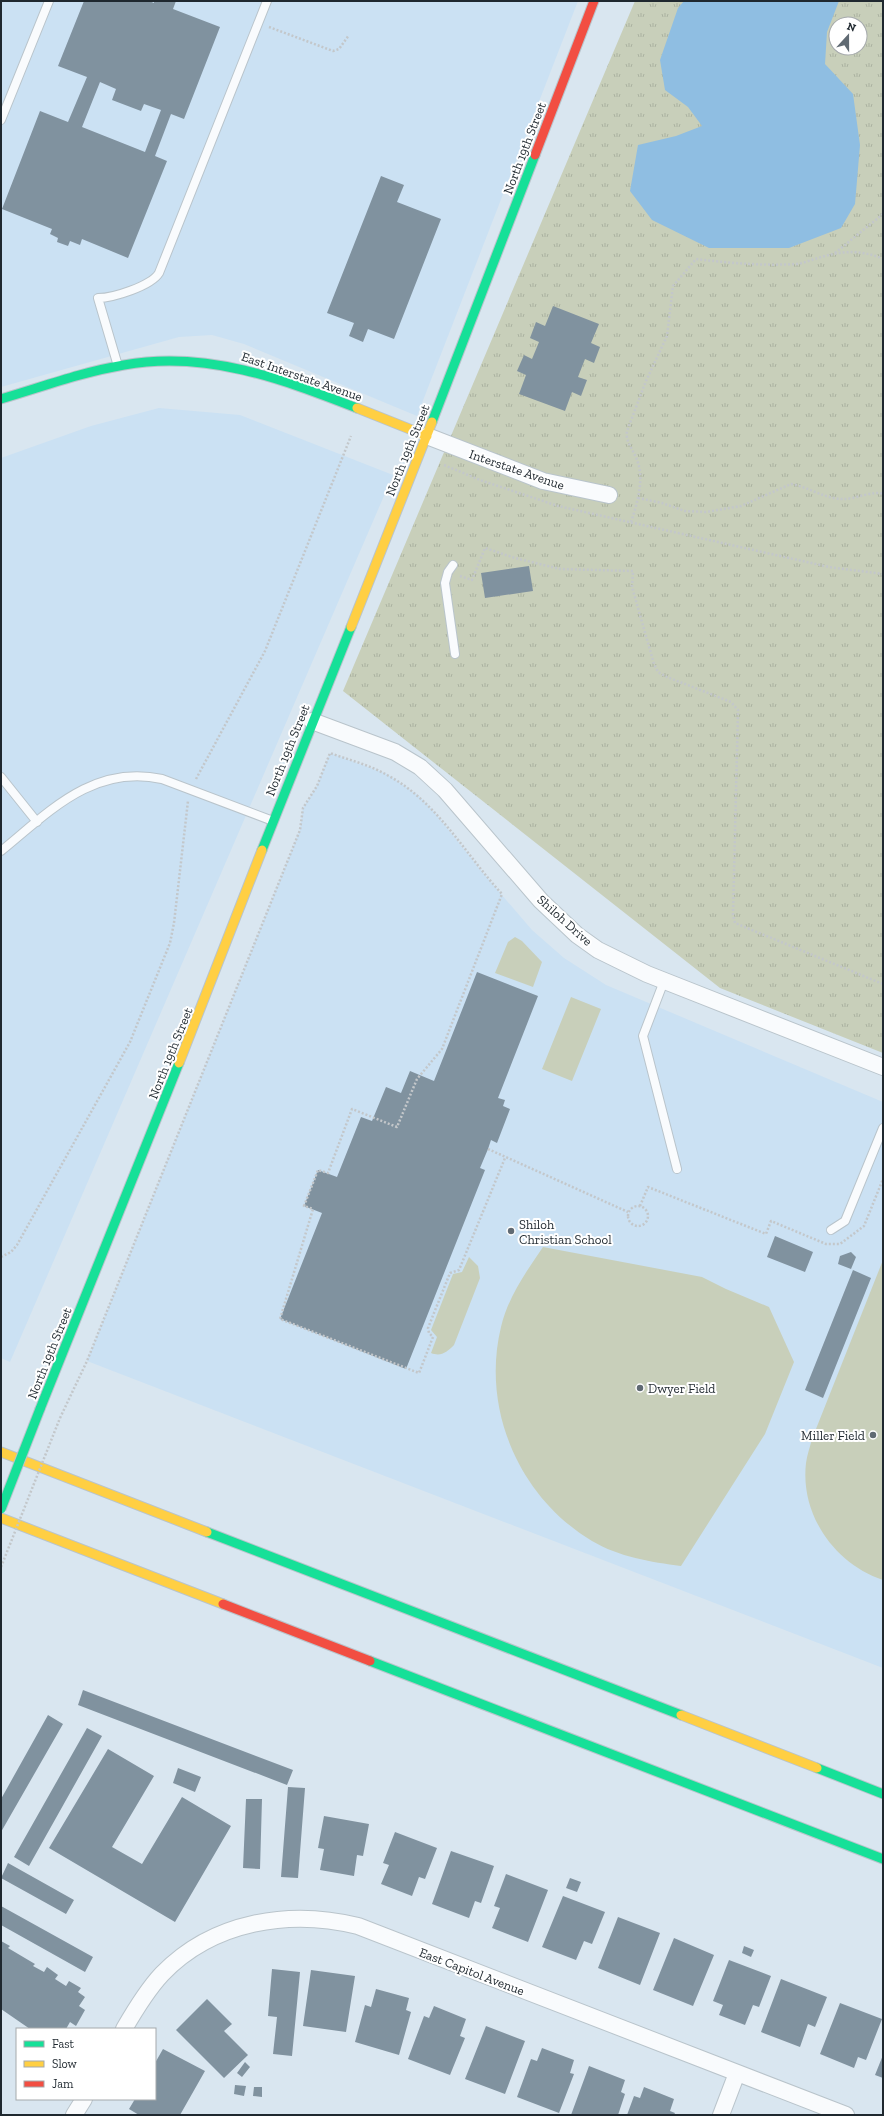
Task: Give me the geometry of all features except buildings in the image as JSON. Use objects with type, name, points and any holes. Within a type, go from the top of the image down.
[{"type":"main road","name":"North 19th Street","points":[[1,1509],[193,1029],[272,821],[427,436],[594,1]]},
{"type":"main road","name":"East Interstate Avenue","points":[[1,399],[118,366],[141,362],[185,360],[230,364],[266,374],[427,436]]},
{"type":"main road","points":[[1,1452],[883,1794]]},
{"type":"main road","points":[[1,1518],[883,1858]]},
{"type":"street","name":"Interstate Avenue","points":[[427,436],[543,481],[609,495]]},
{"type":"street","name":"Shiloh Drive","points":[[312,721],[395,752],[420,767],[445,790],[541,901],[577,935],[598,950],[622,963],[664,981],[883,1067]]},
{"type":"street","name":"East Capitol Avenue","points":[[125,2028],[136,2008],[163,1973],[176,1962],[210,1939],[252,1924],[275,1919],[317,1919],[358,1926],[846,2115]]},
{"type":"street","points":[[721,2115],[737,2073]]},
{"type":"street","points":[[74,2115],[83,2100]]},
{"type":"lane","points":[[1,120],[49,1]]},
{"type":"lane","points":[[118,366],[98,298],[109,297],[148,284],[159,273],[267,1]]},
{"type":"lane","points":[[453,565],[448,572],[445,583],[455,654]]},
{"type":"lane","points":[[1,852],[73,794],[86,787],[123,776],[149,776],[192,790],[272,821]]},
{"type":"lane","points":[[1,777],[37,822]]},
{"type":"lane","points":[[664,981],[643,1036],[677,1169]]},
{"type":"lane","points":[[831,1230],[845,1221],[883,1128]]},
{"type":"path","points":[[259,23],[333,51],[339,49],[349,35]]},
{"type":"path","points":[[835,253],[883,214]]},
{"type":"path","points":[[631,522],[638,498],[639,468],[627,439],[627,431],[646,380],[667,336],[673,286],[696,259],[738,264],[798,264],[835,253],[859,252],[883,259]]},
{"type":"path","points":[[1,1257],[11,1252],[17,1245],[133,1036],[172,937],[188,803],[192,790],[270,639],[351,436]]},
{"type":"path","points":[[444,464],[480,480],[539,501],[829,567],[883,574]]},
{"type":"path","points":[[638,498],[662,503],[685,511],[702,512],[741,506],[791,484],[834,499],[855,498],[879,492],[883,494]]},
{"type":"path","points":[[448,572],[472,580],[485,548],[522,560],[560,569],[633,571],[632,587],[654,664],[658,672],[667,677],[731,702],[738,710],[733,915],[735,923],[883,984]]},
{"type":"path","points":[[1,1567],[60,1418],[87,1361],[215,1044],[300,830],[303,808],[317,786],[330,752],[387,774],[414,793],[435,813],[502,894],[442,1049],[417,1079],[398,1127],[352,1109],[328,1174],[318,1170],[304,1206],[313,1209],[280,1319],[419,1373],[433,1337],[429,1333],[428,1328],[450,1273],[459,1270],[505,1158]]},
{"type":"path","points":[[488,1149],[505,1158],[628,1212]]},
{"type":"path","points":[[640,1206],[648,1187],[766,1234],[771,1221],[826,1244],[840,1244],[864,1226],[883,1179]]},
{"type":"path","points":[[640,1206],[647,1213],[647,1220],[643,1225],[637,1226],[631,1224],[628,1218],[628,1212],[633,1207],[640,1206]]},
{"type":"shaded area","points":[[1,1],[578,1],[417,416],[244,344],[212,335],[179,337],[1,387]]},
{"type":"shaded area","points":[[159,408],[240,415],[393,475],[10,1362],[1,1358],[1,458],[91,426]]},
{"type":"shaded area","name":"Shiloh Christian School","points":[[330,753],[387,774],[419,796],[435,813],[483,873],[532,930],[564,958],[606,985],[883,1102],[883,1668],[87,1361],[300,830],[303,808],[317,786]]},
{"type":"green space","points":[[635,1],[883,1],[883,1053],[720,988],[343,691]]},
{"type":"green space","points":[[515,937],[522,941],[542,962],[533,987],[495,973],[508,942]]},
{"type":"green space","points":[[571,997],[601,1009],[572,1081],[542,1069]]},
{"type":"green space","name":"Dwyer Field","points":[[543,1247],[702,1277],[769,1307],[794,1362],[765,1434],[681,1566],[647,1561],[602,1547],[566,1523],[544,1501],[526,1476],[512,1448],[502,1419],[497,1389],[496,1358],[501,1327],[508,1305],[518,1285]]},
{"type":"green space","points":[[469,1257],[478,1266],[480,1278],[454,1345],[444,1353],[431,1353],[437,1337],[431,1330],[453,1274],[462,1272]]},
{"type":"green space","points":[[883,1260],[883,1580],[866,1573],[850,1562],[836,1550],[824,1535],[815,1519],[809,1501],[806,1482],[806,1463],[812,1439]]},
{"type":"water","points":[[684,1],[839,1],[833,16],[828,16],[825,64],[853,94],[860,145],[855,204],[841,228],[789,248],[709,248],[652,220],[630,191],[638,145],[676,136],[702,126],[688,107],[665,90],[660,60],[678,8]]},
{"type":"traffic: fast","points":[[432,422],[535,155]]},
{"type":"traffic: fast","points":[[1,399],[108,368],[154,361],[184,361],[214,364],[243,370],[300,387],[357,408]]},
{"type":"traffic: fast","points":[[262,850],[351,627]]},
{"type":"traffic: fast","points":[[40,1409],[179,1063]]},
{"type":"traffic: fast","points":[[1,1509],[40,1409]]},
{"type":"traffic: fast","points":[[207,1532],[681,1715]]},
{"type":"traffic: fast","points":[[370,1661],[883,1859]]},
{"type":"traffic: fast","points":[[817,1768],[883,1794]]},
{"type":"traffic: slow","points":[[357,408],[427,436]]},
{"type":"traffic: slow","points":[[351,627],[432,422]]},
{"type":"traffic: slow","points":[[179,1063],[262,850]]},
{"type":"traffic: slow","points":[[1,1452],[207,1532]]},
{"type":"traffic: slow","points":[[1,1518],[223,1604]]},
{"type":"traffic: slow","points":[[681,1715],[817,1768]]},
{"type":"traffic: jam","points":[[535,155],[594,1]]},
{"type":"traffic: jam","points":[[223,1604],[370,1661]]},
{"type":"place","name":"Shiloh Christian School","points":[[511,1231]]},
{"type":"place","name":"Dwyer Field","points":[[640,1388]]},
{"type":"place","name":"Miller Field","points":[[873,1435]]}]
